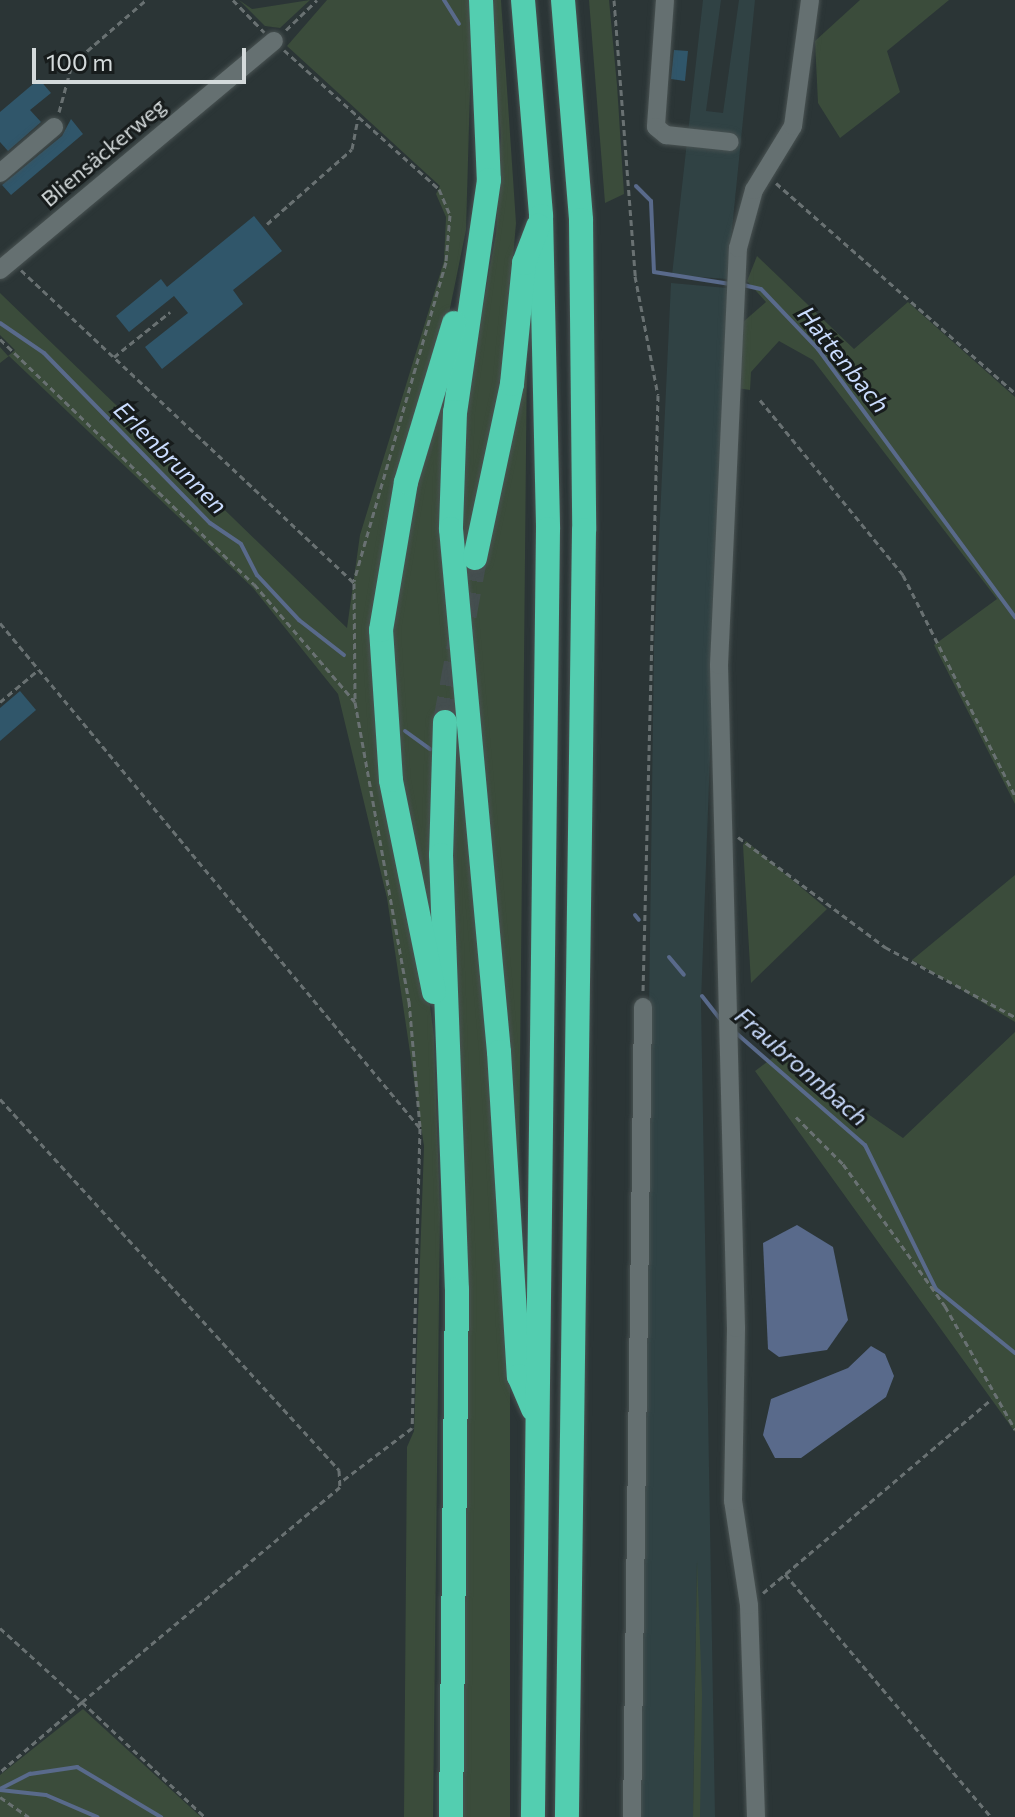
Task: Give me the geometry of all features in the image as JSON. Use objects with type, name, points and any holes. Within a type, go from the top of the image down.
[{"type":"highway","points":[[481,0],[491,133],[478,274],[455,412],[451,529],[499,1052],[519,1376],[537,1417]]},
{"type":"highway","points":[[523,0],[541,216],[548,627],[533,1817]]},
{"type":"highway","points":[[563,0],[581,220],[584,515],[567,1817]]},
{"type":"highway","points":[[475,558],[512,384],[524,263],[541,216]]},
{"type":"highway","points":[[452,1052],[391,780],[381,630],[406,482],[457,309],[478,274]]},
{"type":"highway","points":[[445,722],[441,855],[452,1052],[457,1289],[451,1817]]},
{"type":"street","points":[[665,0],[656,127],[666,135],[730,142]]},
{"type":"street","points":[[756,1817],[749,1605],[733,1501],[719,665],[736,273],[744,218],[764,172],[793,126],[810,0]]},
{"type":"street","name":"Bliensäckerweg","points":[[5,265],[274,41]]},
{"type":"street","points":[[0,173],[54,127]]},
{"type":"street","points":[[632,1817],[643,1007]]},
{"type":"path","points":[[54,127],[72,64],[146,0]]},
{"type":"path","points":[[0,1772],[342,1481],[412,1428],[420,1128],[409,1001],[355,702],[354,583],[451,233],[439,189],[358,119],[233,0]]},
{"type":"path","points":[[274,41],[317,0]]},
{"type":"path","points":[[614,0],[635,276],[658,395],[643,1007]]},
{"type":"path","points":[[267,224],[352,149],[358,119]]},
{"type":"path","points":[[764,172],[1015,393]]},
{"type":"path","points":[[5,265],[114,358],[354,583]]},
{"type":"path","points":[[114,358],[170,312]]},
{"type":"path","points":[[0,339],[254,584],[355,702]]},
{"type":"path","points":[[760,400],[903,575],[1015,796]]},
{"type":"path","points":[[0,623],[420,1128]]},
{"type":"path","points":[[0,702],[37,671]]},
{"type":"path","points":[[744,838],[885,947],[1015,1017]]},
{"type":"path","points":[[0,1099],[342,1481]]},
{"type":"path","points":[[796,1117],[843,1164],[945,1306],[992,1399],[1015,1429]]},
{"type":"path","points":[[749,1605],[992,1399]]},
{"type":"path","points":[[785,1574],[991,1817]]},
{"type":"path","points":[[0,1628],[205,1817]]},
{"type":"path","points":[[0,1797],[29,1817]]},
{"type":"shaded area","points":[[703,0],[721,0],[706,111],[723,113],[739,0],[755,0],[727,279],[672,275]]},
{"type":"shaded area","points":[[671,283],[727,288],[701,1002],[715,1817],[700,1817],[697,1561],[693,1817],[638,1817],[654,646]]},
{"type":"green space","points":[[239,0],[252,9],[310,0],[280,28],[265,26]]},
{"type":"green space","points":[[327,0],[469,0],[472,19],[466,230],[373,685],[388,816],[424,961],[434,1036],[440,1212],[433,1817],[404,1817],[407,1447],[414,1431],[424,1146],[387,898],[338,694],[253,588],[9,356],[0,363],[0,347],[8,356],[15,350],[0,335],[0,293],[347,628],[360,535],[444,261],[446,217],[436,194],[440,186],[287,46]]},
{"type":"green space","points":[[490,0],[501,0],[516,223],[503,376],[466,544],[468,552],[527,350],[519,1174],[461,537],[467,395],[496,233],[501,136]]},
{"type":"green space","points":[[589,0],[609,0],[617,85],[624,194],[605,203]]},
{"type":"green space","points":[[860,0],[949,0],[887,51],[900,92],[840,138],[818,103],[815,41]]},
{"type":"green space","points":[[757,256],[854,349],[908,302],[1015,397],[1015,804],[934,645],[997,599],[813,360],[779,341],[751,372],[750,390],[737,388],[743,322],[766,302],[747,281]]},
{"type":"green space","points":[[447,379],[441,507],[510,1309],[510,1817],[459,1817],[468,1292],[452,841],[457,741],[433,719],[432,932],[401,791],[389,625],[398,545]]},
{"type":"green space","points":[[746,841],[827,909],[751,983],[743,845]]},
{"type":"green space","points":[[1015,875],[1015,1022],[912,960]]},
{"type":"green space","points":[[1015,1032],[1015,1432],[755,1071],[779,1053],[903,1138]]},
{"type":"green space","points":[[697,1561],[702,1694],[700,1817],[693,1817]]},
{"type":"green space","points":[[83,1709],[201,1817],[0,1817],[0,1775]]},
{"type":"water","points":[[797,1225],[833,1247],[848,1320],[827,1350],[779,1357],[768,1349],[763,1243]]},
{"type":"water","points":[[871,1346],[885,1354],[894,1376],[886,1397],[801,1458],[775,1458],[763,1435],[771,1399],[848,1368]]},
{"type":"building","points":[[674,50],[688,51],[685,81],[671,79]]},
{"type":"building","points":[[39,79],[51,93],[30,110],[41,122],[8,151],[0,142],[0,112]]},
{"type":"building","points":[[71,119],[83,134],[11,195],[2,185],[62,136]]},
{"type":"building","points":[[254,216],[282,251],[233,290],[243,304],[162,369],[145,347],[188,313],[174,296],[129,332],[116,316],[161,279],[167,287]]},
{"type":"building","points":[[20,691],[36,710],[0,741],[0,708]]},
{"type":"waterway","name":"Hattenbach","points":[[444,0],[459,24]]},
{"type":"waterway","name":"Hattenbach","points":[[636,186],[651,201],[654,272],[730,284]]},
{"type":"waterway","name":"Hattenbach","points":[[743,285],[761,289],[818,349],[1015,617]]},
{"type":"waterway","name":"Erlenbrunnen","points":[[0,323],[44,353],[210,523],[241,544],[257,575],[299,620],[344,655]]},
{"type":"waterway","name":"Erlenbrunnen","points":[[405,731],[430,749]]},
{"type":"waterway","name":"Fraubronnbach","points":[[635,915],[639,920]]},
{"type":"waterway","name":"Fraubronnbach","points":[[669,957],[684,975]]},
{"type":"waterway","name":"Fraubronnbach","points":[[702,996],[720,1019]]},
{"type":"waterway","name":"Fraubronnbach","points":[[736,1033],[865,1145],[936,1289],[1015,1353]]},
{"type":"waterway","points":[[0,1789],[30,1774],[77,1767],[161,1817]]},
{"type":"waterway","points":[[0,1790],[46,1795],[97,1817]]},
{"type":"tunnel","points":[[445,722],[475,558]]}]
